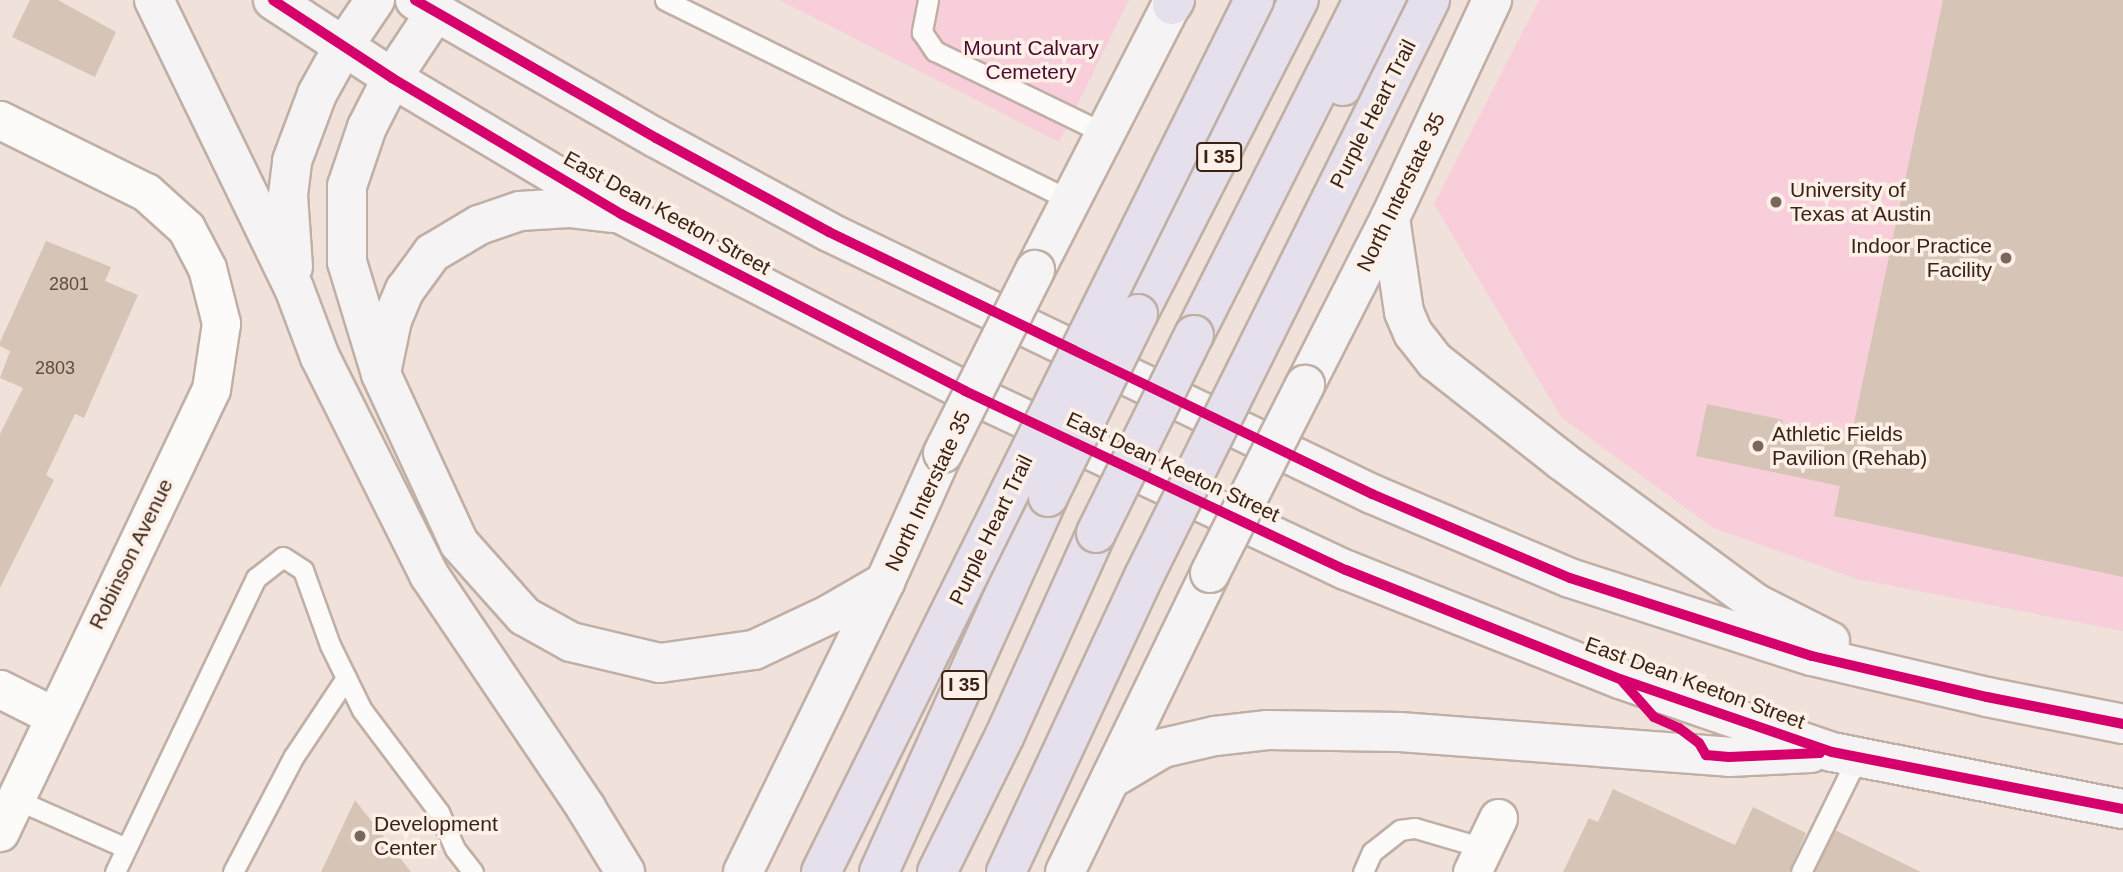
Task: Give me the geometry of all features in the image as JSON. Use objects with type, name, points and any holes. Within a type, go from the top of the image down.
[{"type":"highway","name":"Purple Heart Trail","points":[[821,872],[1254,0]]},
{"type":"highway","name":"Purple Heart Trail","points":[[879,872],[1048,497],[1138,314],[1299,0]]},
{"type":"highway","name":"I 35","points":[[937,872],[1005,735],[1096,533],[1363,0]]},
{"type":"highway","points":[[1240,247],[1399,0]]},
{"type":"highway","name":"Purple Heart Trail","points":[[1006,872],[1144,576],[1430,0]]},
{"type":"main road","points":[[154,0],[294,288],[320,357],[429,575],[586,808],[625,872]]},
{"type":"main road","name":"East Dean Keeton Street","points":[[273,0],[392,78],[621,214],[965,391],[1346,570],[1620,679],[1845,754],[2123,809]]},
{"type":"main road","points":[[294,288],[288,195],[292,161],[317,94],[342,47],[375,0]]},
{"type":"main road","name":"North Interstate 35","points":[[1065,872],[1210,573],[1390,218],[1492,0]]},
{"type":"main road","name":"North Interstate 35","points":[[743,872],[885,582],[943,453],[1104,133],[1174,2]]},
{"type":"main road","points":[[885,582],[830,614],[754,650],[660,663],[571,642],[524,615],[459,543],[381,374],[347,262],[347,186],[370,119],[425,6],[829,232],[1372,494],[1570,578],[1812,656],[1987,697],[2123,724]]},
{"type":"main road","points":[[381,374],[392,320],[405,290],[432,253],[479,225],[520,211],[569,208],[621,214]]},
{"type":"main road","points":[[1390,218],[1404,312],[1413,332],[1435,361],[1562,461],[1757,604],[1806,631],[1871,658],[1987,697]]},
{"type":"main road","points":[[1111,779],[1163,748],[1215,736],[1268,730],[1400,732],[1729,757],[1845,754]]},
{"type":"street","name":"Robinson Avenue","points":[[0,120],[146,192],[186,228],[207,268],[221,323],[211,389],[0,832]]},
{"type":"street","points":[[0,689],[54,716]]},
{"type":"lane","points":[[665,0],[1070,200]]},
{"type":"lane","points":[[928,0],[922,32],[935,51],[1104,133]]},
{"type":"lane","points":[[115,872],[256,578],[283,557],[303,570],[330,645],[362,710],[439,812],[455,849],[473,872]]},
{"type":"lane","points":[[233,872],[294,756],[346,678]]},
{"type":"lane","points":[[1801,872],[1845,754]]},
{"type":"lane","points":[[15,799],[126,848]]},
{"type":"lane","points":[[1363,872],[1372,852],[1400,830],[1415,828],[1485,846]]},
{"type":"green space","name":"Mount Calvary Cemetery","points":[[779,0],[1129,0],[1059,142]]},
{"type":"green space","name":"University of Texas at Austin","points":[[1539,0],[2123,0],[2123,631],[1857,579],[1713,528],[1561,417],[1434,204]]},
{"type":"building","points":[[30,0],[58,0],[116,32],[95,77],[12,37]]},
{"type":"building","name":"Indoor Practice Facility","points":[[1943,0],[2123,0],[2123,577],[1834,516],[1840,486],[1696,456],[1707,404],[1783,420],[1782,427],[1850,442]]},
{"type":"building","points":[[46,241],[111,267],[105,281],[138,295],[84,418],[75,414],[46,475],[54,480],[0,588],[0,434],[23,388],[0,378],[10,351],[0,346],[0,342]]},
{"type":"building","points":[[1613,789],[1735,845],[1753,807],[1806,833],[1789,872],[1563,872],[1589,818],[1598,822]]},
{"type":"building","name":"Development Center","points":[[355,800],[411,872],[321,872]]},
{"type":"building","points":[[1835,830],[1921,872],[1815,872]]},
{"type":"cycle path","points":[[273,0],[392,78],[621,214],[965,391],[1346,570],[1620,679],[1832,752],[2123,809]]},
{"type":"cycle path","points":[[415,0],[656,138],[829,232],[1372,494],[1570,578],[1812,656],[1987,697],[2123,724]]},
{"type":"cycle path","points":[[1623,682],[1654,717],[1679,728],[1699,743],[1706,755],[1729,757],[1820,753]]},
{"type":"place","name":"University of Texas at Austin","points":[[1776,202]]},
{"type":"place","name":"Indoor Practice Facility","points":[[2006,258]]},
{"type":"place","name":"Athletic Fields Pavilion (Rehab)","points":[[1758,446]]},
{"type":"place","name":"Development Center","points":[[360,836]]}]
